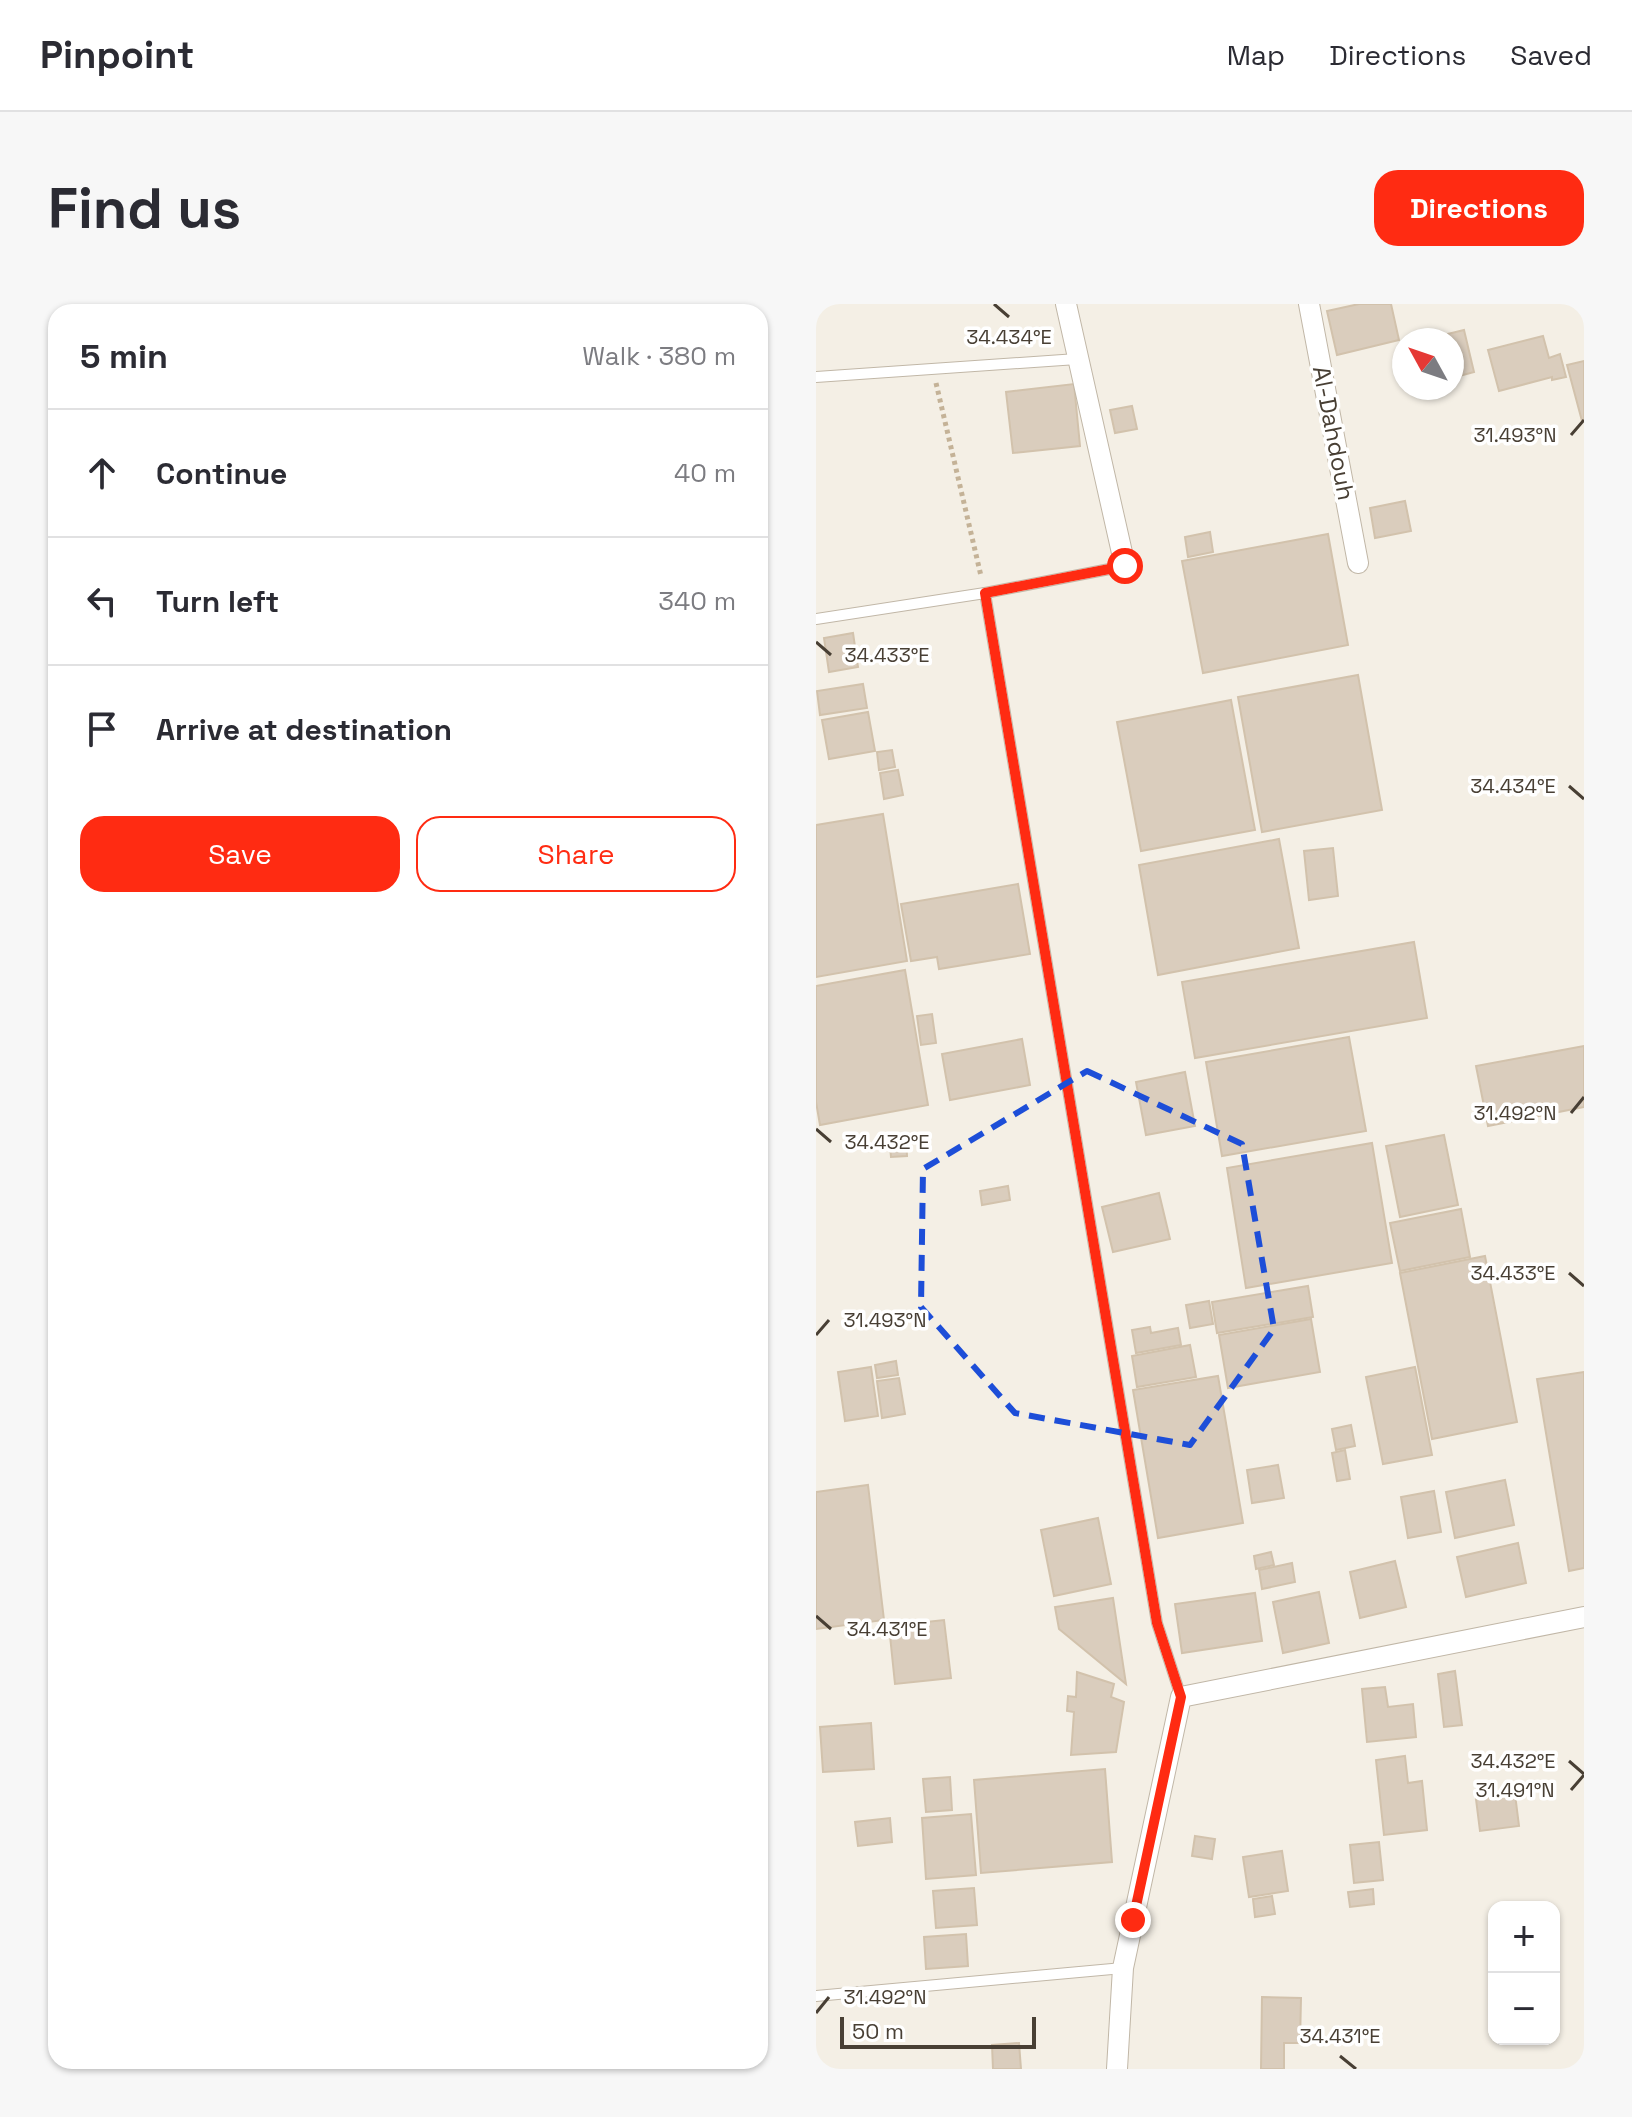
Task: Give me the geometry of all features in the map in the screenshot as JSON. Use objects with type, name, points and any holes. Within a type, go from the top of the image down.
[{"type":"street","points":[[1066,304],[1125,566]]},
{"type":"street","name":"Al-Dahdouh","points":[[1309,304],[1358,563]]},
{"type":"street","points":[[1117,2069],[1123,1968],[1181,1697],[1584,1617]]},
{"type":"lane","points":[[816,377],[1077,359]]},
{"type":"lane","points":[[816,619],[985,593],[1125,566]]},
{"type":"lane","points":[[985,593],[1157,1623],[1181,1697]]},
{"type":"lane","points":[[816,1996],[831,1992],[1123,1968]]},
{"type":"path","points":[[932,369],[985,593]]},
{"type":"highlighted area","points":[[1087,1071],[1242,1144],[1274,1329],[1190,1445],[1015,1413],[921,1307],[923,1169]]},
{"type":"building","points":[[1359,304],[1391,304],[1396,328],[1392,328],[1392,342],[1337,355],[1327,311]]},
{"type":"building","points":[[1464,330],[1474,372],[1464,375]]},
{"type":"building","points":[[1543,336],[1549,358],[1560,354],[1566,377],[1552,380],[1552,377],[1499,391],[1488,350]]},
{"type":"building","points":[[1584,361],[1584,421],[1582,421],[1567,365]]},
{"type":"building","points":[[1074,384],[1080,446],[1013,453],[1006,392]]},
{"type":"building","points":[[1132,406],[1137,429],[1115,433],[1110,410]]},
{"type":"building","points":[[1405,501],[1411,531],[1375,538],[1370,508]]},
{"type":"building","points":[[1210,532],[1213,552],[1188,557],[1185,537]]},
{"type":"building","points":[[1328,534],[1348,645],[1203,673],[1182,561]]},
{"type":"building","points":[[853,633],[858,667],[829,672],[824,638]]},
{"type":"building","points":[[1358,675],[1382,810],[1262,832],[1238,697]]},
{"type":"building","points":[[863,684],[867,708],[820,715],[817,691]]},
{"type":"building","points":[[1231,700],[1255,830],[1141,851],[1117,722]]},
{"type":"building","points":[[868,712],[875,751],[829,759],[822,720]]},
{"type":"building","points":[[892,750],[895,767],[879,770],[877,752]]},
{"type":"building","points":[[898,770],[903,795],[884,799],[880,773]]},
{"type":"building","points":[[883,814],[907,961],[816,977],[816,825]]},
{"type":"building","points":[[1279,839],[1299,948],[1158,975],[1139,865]]},
{"type":"building","points":[[1333,848],[1338,896],[1309,900],[1304,851]]},
{"type":"building","points":[[1018,884],[1030,954],[939,969],[937,957],[911,961],[901,904]]},
{"type":"building","points":[[1414,942],[1427,1018],[1195,1058],[1182,982]]},
{"type":"building","points":[[905,970],[928,1105],[820,1125],[816,1102],[816,986]]},
{"type":"building","points":[[932,1014],[936,1043],[921,1045],[917,1016]]},
{"type":"building","points":[[1349,1037],[1366,1131],[1222,1156],[1206,1062]]},
{"type":"building","points":[[1022,1039],[1030,1085],[950,1100],[942,1054]]},
{"type":"building","points":[[1584,1046],[1584,1107],[1488,1126],[1476,1066]]},
{"type":"building","points":[[1185,1072],[1195,1126],[1146,1135],[1136,1082]]},
{"type":"building","points":[[906,1134],[907,1156],[891,1157],[889,1135]]},
{"type":"building","points":[[1444,1135],[1458,1205],[1400,1217],[1386,1146]]},
{"type":"building","points":[[1372,1143],[1392,1263],[1246,1288],[1227,1168]]},
{"type":"building","points":[[1008,1186],[1010,1200],[982,1205],[980,1191]]},
{"type":"building","points":[[1159,1193],[1170,1239],[1113,1252],[1102,1207]]},
{"type":"building","points":[[1461,1209],[1470,1257],[1400,1271],[1390,1223]]},
{"type":"building","points":[[1485,1256],[1517,1422],[1432,1439],[1400,1273]]},
{"type":"building","points":[[1308,1286],[1313,1317],[1217,1333],[1212,1302]]},
{"type":"building","points":[[1209,1301],[1213,1324],[1190,1328],[1186,1305]]},
{"type":"building","points":[[1311,1319],[1320,1372],[1228,1388],[1219,1335]]},
{"type":"building","points":[[1150,1327],[1151,1333],[1178,1328],[1181,1345],[1136,1353],[1132,1330]]},
{"type":"building","points":[[1190,1345],[1196,1377],[1137,1387],[1132,1356]]},
{"type":"building","points":[[896,1361],[898,1375],[877,1378],[875,1365]]},
{"type":"building","points":[[871,1367],[878,1416],[845,1421],[838,1372]]},
{"type":"building","points":[[1415,1367],[1432,1455],[1383,1464],[1366,1377]]},
{"type":"building","points":[[1584,1372],[1584,1568],[1569,1571],[1537,1379]]},
{"type":"building","points":[[1218,1376],[1243,1523],[1158,1538],[1133,1390]]},
{"type":"building","points":[[899,1378],[905,1414],[882,1418],[877,1381]]},
{"type":"building","points":[[1351,1425],[1355,1446],[1336,1450],[1332,1429]]},
{"type":"building","points":[[1345,1450],[1350,1479],[1337,1481],[1332,1453]]},
{"type":"building","points":[[1278,1465],[1284,1498],[1252,1503],[1247,1470]]},
{"type":"building","points":[[1505,1480],[1514,1525],[1455,1538],[1446,1492]]},
{"type":"building","points":[[868,1485],[884,1620],[816,1629],[816,1492]]},
{"type":"building","points":[[1434,1491],[1441,1532],[1408,1538],[1401,1497]]},
{"type":"building","points":[[1098,1518],[1111,1584],[1054,1596],[1041,1530]]},
{"type":"building","points":[[1518,1543],[1526,1583],[1466,1597],[1457,1557]]},
{"type":"building","points":[[1271,1552],[1274,1565],[1256,1569],[1254,1556]]},
{"type":"building","points":[[1395,1561],[1406,1607],[1360,1618],[1350,1572]]},
{"type":"building","points":[[1292,1563],[1295,1582],[1262,1589],[1259,1570]]},
{"type":"building","points":[[1319,1592],[1329,1643],[1283,1653],[1273,1602]]},
{"type":"building","points":[[1255,1593],[1262,1641],[1182,1653],[1175,1604]]},
{"type":"building","points":[[1113,1598],[1126,1684],[1059,1629],[1055,1607]]},
{"type":"building","points":[[944,1620],[951,1678],[895,1684],[889,1626]]},
{"type":"building","points":[[1455,1671],[1462,1725],[1444,1727],[1438,1674]]},
{"type":"building","points":[[1077,1672],[1114,1684],[1111,1697],[1124,1702],[1116,1752],[1071,1755],[1074,1712],[1067,1711],[1068,1696],[1076,1697]]},
{"type":"building","points":[[1385,1687],[1388,1707],[1413,1704],[1416,1737],[1367,1742],[1362,1689]]},
{"type":"building","points":[[871,1723],[874,1769],[823,1772],[820,1727]]},
{"type":"building","points":[[1405,1756],[1408,1783],[1422,1781],[1427,1830],[1384,1835],[1376,1760]]},
{"type":"building","points":[[1105,1769],[1112,1862],[981,1873],[974,1780]]},
{"type":"building","points":[[950,1777],[952,1810],[926,1812],[923,1779]]},
{"type":"building","points":[[1515,1794],[1519,1826],[1480,1831],[1476,1799]]},
{"type":"building","points":[[971,1814],[976,1875],[926,1879],[922,1818]]},
{"type":"building","points":[[890,1818],[892,1842],[858,1846],[855,1822]]},
{"type":"building","points":[[1195,1836],[1215,1839],[1212,1859],[1192,1856]]},
{"type":"building","points":[[1379,1842],[1383,1880],[1354,1883],[1350,1845]]},
{"type":"building","points":[[1282,1851],[1288,1891],[1249,1897],[1243,1857]]},
{"type":"building","points":[[974,1888],[977,1925],[936,1928],[933,1891]]},
{"type":"building","points":[[1373,1889],[1374,1904],[1350,1907],[1348,1892]]},
{"type":"building","points":[[1272,1896],[1275,1914],[1255,1917],[1253,1899]]},
{"type":"building","points":[[966,1934],[968,1966],[926,1969],[924,1937]]},
{"type":"building","points":[[1262,1997],[1301,1998],[1300,2043],[1284,2043],[1284,2069],[1261,2069]]},
{"type":"building","points":[[1019,2043],[1021,2069],[993,2069],[992,2045]]},
{"type":"route","points":[[1125,566],[985,593],[1157,1623],[1181,1697],[1133,1920]]}]
